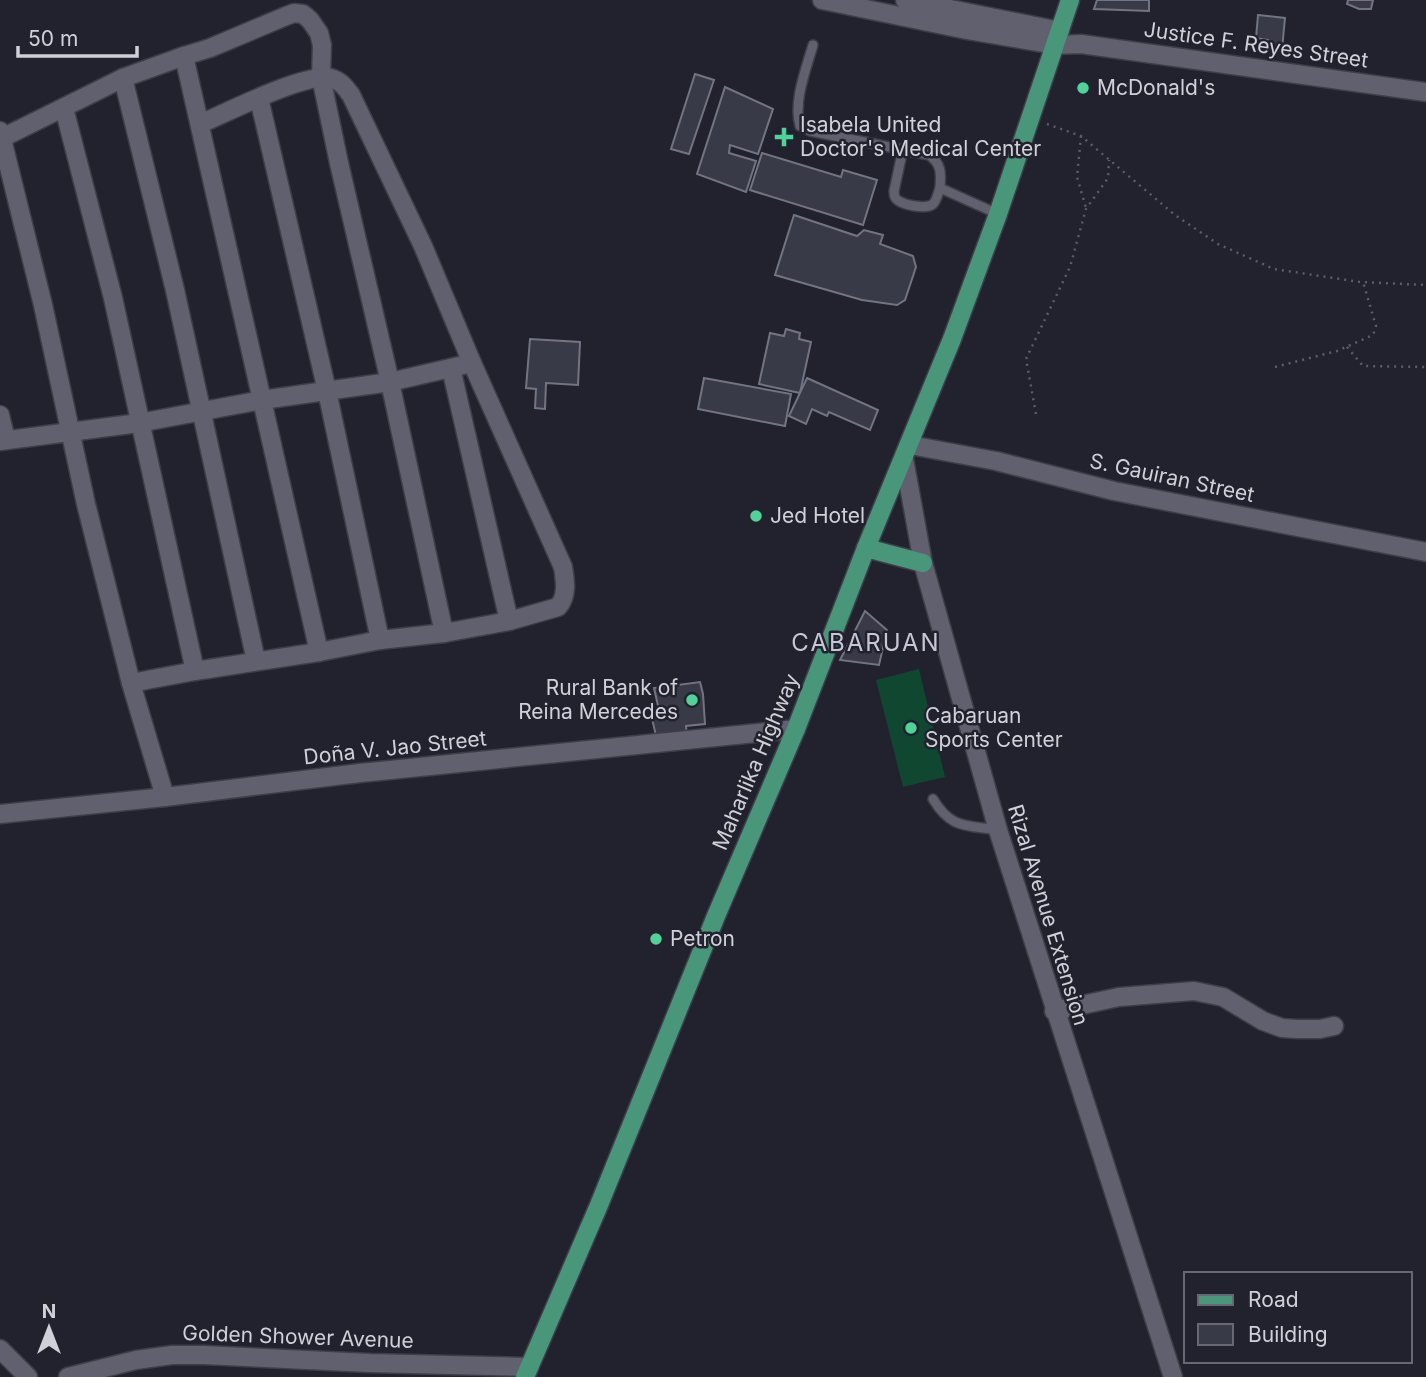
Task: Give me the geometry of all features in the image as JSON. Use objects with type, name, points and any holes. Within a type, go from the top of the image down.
[{"type":"main road","name":"Maharlika Highway","points":[[527,1372],[796,729],[866,548],[953,339],[1070,0]]},
{"type":"main road","points":[[866,548],[923,564]]},
{"type":"street","points":[[821,0],[967,30],[1057,38]]},
{"type":"street","points":[[905,0],[1057,38]]},
{"type":"street","points":[[165,797],[131,683],[86,504],[43,305],[1,136],[123,78],[211,48],[286,16],[303,14],[310,20],[319,33],[322,45],[321,77],[444,633]]},
{"type":"street","name":"Justice F. Reyes Street","points":[[1057,38],[1081,44],[1426,92]]},
{"type":"street","points":[[184,56],[319,652]]},
{"type":"street","points":[[131,683],[380,640],[444,633],[509,621],[558,607],[562,602],[565,582],[563,567],[423,246],[351,95],[342,83],[321,77],[294,84],[200,124]]},
{"type":"street","points":[[123,78],[175,290],[256,661]]},
{"type":"street","points":[[259,99],[327,391],[380,640]]},
{"type":"street","points":[[64,108],[113,298],[195,671]]},
{"type":"street","points":[[0,415],[3,441],[139,423],[262,400],[390,382],[472,363]]},
{"type":"street","points":[[451,368],[509,621]]},
{"type":"street","name":"S. Gauiran Street","points":[[907,452],[996,461],[1114,491],[1426,552]]},
{"type":"street","name":"Rizal Avenue Extension","points":[[907,452],[923,564],[998,830],[1173,1377]]},
{"type":"street","name":"Doña V. Jao Street","points":[[0,814],[360,773],[796,729]]},
{"type":"street","points":[[1054,1011],[1119,997],[1194,991],[1223,997],[1263,1021],[1282,1028],[1297,1030],[1334,1026]]},
{"type":"street","points":[[0,1349],[28,1377]]},
{"type":"street","name":"Golden Shower Avenue","points":[[68,1377],[136,1360],[172,1355],[527,1372]]},
{"type":"lane","points":[[813,45],[798,100],[800,125],[810,131],[903,149],[936,160],[941,169],[940,188],[930,207],[923,208],[895,197],[903,149]]},
{"type":"lane","points":[[940,188],[998,214]]},
{"type":"lane","points":[[933,799],[949,820],[998,830]]},
{"type":"path","points":[[1030,119],[1080,136],[1175,215],[1218,244],[1274,269],[1363,282],[1426,285]]},
{"type":"path","points":[[1080,136],[1077,177],[1086,209]]},
{"type":"path","points":[[1036,414],[1026,359],[1070,267],[1086,209],[1108,178],[1109,160]]},
{"type":"path","points":[[1275,367],[1336,351],[1373,335],[1377,326],[1363,282]]},
{"type":"path","points":[[1347,346],[1363,366],[1426,367]]},
{"type":"green space","name":"Cabaruan Sports Center","points":[[919,669],[945,777],[903,787],[876,680]]},
{"type":"building","points":[[1097,0],[1149,0],[1149,11],[1094,9]]},
{"type":"building","points":[[1348,0],[1373,0],[1371,9],[1359,9],[1347,4]]},
{"type":"building","points":[[1258,15],[1285,18],[1282,49],[1268,47],[1268,40],[1256,38]]},
{"type":"building","points":[[695,74],[714,80],[689,154],[671,149]]},
{"type":"building","points":[[725,87],[773,109],[758,154],[730,145],[729,153],[756,161],[746,192],[697,174]]},
{"type":"building","points":[[762,153],[841,177],[843,170],[877,180],[863,225],[750,190]]},
{"type":"building","points":[[794,215],[857,236],[864,230],[883,235],[880,244],[913,256],[916,267],[905,300],[897,305],[862,300],[775,275]]},
{"type":"building","points":[[786,329],[800,333],[799,339],[811,342],[800,393],[759,384],[770,333],[784,336]]},
{"type":"building","points":[[530,339],[580,342],[578,385],[546,383],[545,409],[535,408],[536,389],[526,388]]},
{"type":"building","points":[[704,378],[791,394],[785,426],[698,409]]},
{"type":"building","points":[[807,378],[878,410],[870,430],[829,412],[827,416],[812,409],[806,424],[789,416]]},
{"type":"building","points":[[865,611],[887,630],[879,665],[840,660]]},
{"type":"building","points":[[700,682],[705,724],[686,726],[687,737],[657,740],[650,710],[659,710],[654,688]]},
{"type":"place","name":"McDonald's","points":[[1083,88]]},
{"type":"place","name":"Isabela United Doctor's Medical Center","points":[[784,137]]},
{"type":"place","name":"Jed Hotel","points":[[756,516]]},
{"type":"place","name":"Rural Bank of Reina Mercedes","points":[[692,700]]},
{"type":"place","name":"Cabaruan Sports Center","points":[[911,728]]},
{"type":"place","name":"Petron","points":[[656,939]]},
{"type":"district","name":"CABARUAN","points":[[866,643]]}]
